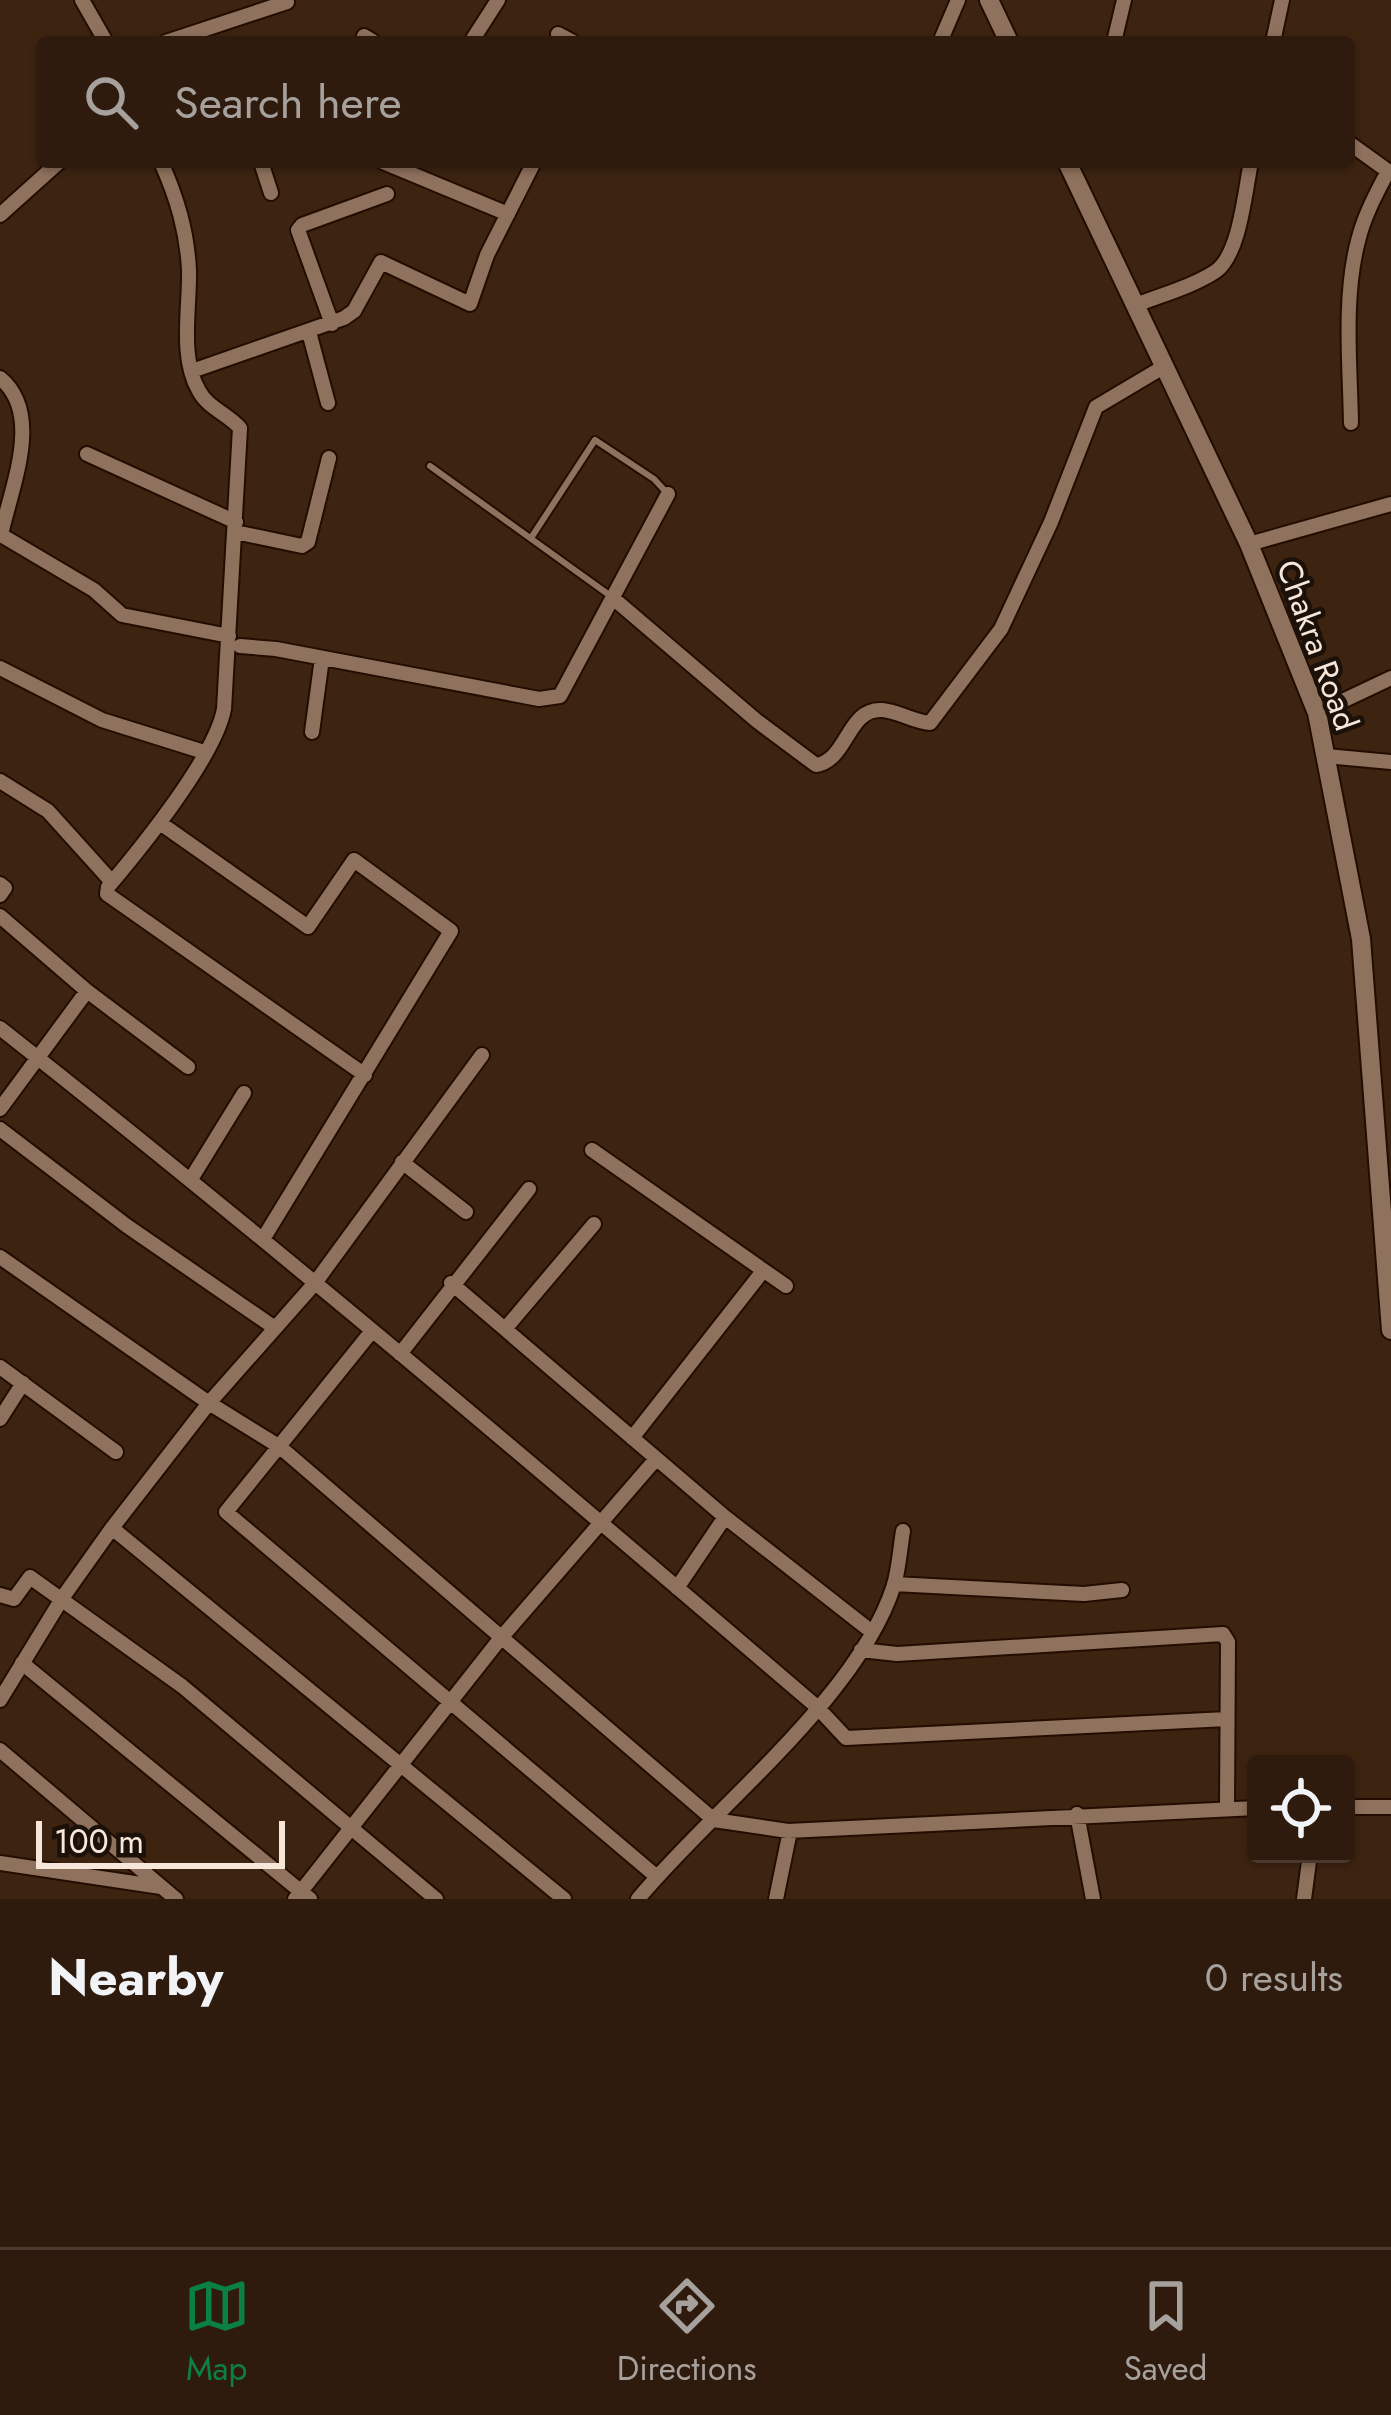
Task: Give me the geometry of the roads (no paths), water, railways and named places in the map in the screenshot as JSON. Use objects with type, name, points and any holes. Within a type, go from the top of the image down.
[{"type":"main road","points":[[989,0],[1007,36]]},
{"type":"main road","name":"Chakra Road","points":[[1070,168],[1250,544],[1317,712],[1361,939],[1385,1195],[1391,1330]]},
{"type":"street","points":[[82,0],[103,36]]},
{"type":"street","points":[[475,36],[498,0]]},
{"type":"street","points":[[943,36],[958,0]]},
{"type":"street","points":[[1115,36],[1124,0]]},
{"type":"street","points":[[1275,36],[1282,0]]},
{"type":"street","points":[[184,36],[286,2]]},
{"type":"street","points":[[558,34],[562,36]]},
{"type":"street","points":[[1351,423],[1350,318],[1356,248],[1388,171],[1355,147]]},
{"type":"street","points":[[0,215],[52,168]]},
{"type":"street","points":[[164,168],[179,203],[186,237],[192,371],[205,400],[240,428],[234,641],[222,720],[160,823],[112,881],[107,895],[365,1075]]},
{"type":"street","points":[[263,168],[271,193]]},
{"type":"street","points":[[397,168],[508,214]]},
{"type":"street","points":[[192,371],[332,324],[355,311],[381,262],[470,304],[487,255],[531,168]]},
{"type":"street","points":[[1136,305],[1218,270],[1238,229],[1249,168]]},
{"type":"street","points":[[332,324],[298,230],[387,194]]},
{"type":"street","points":[[309,332],[328,404]]},
{"type":"street","points":[[614,599],[816,765],[826,764],[835,755],[864,714],[879,710],[930,723],[1001,629],[1052,522],[1096,407],[1165,366]]},
{"type":"street","points":[[0,378],[17,394],[22,409],[22,438],[1,535],[94,590],[122,615],[234,641],[548,699],[560,696],[668,494]]},
{"type":"street","points":[[87,454],[236,527],[302,546],[308,542],[329,458]]},
{"type":"street","points":[[1250,544],[1391,504]]},
{"type":"street","points":[[312,732],[322,658]]},
{"type":"street","points":[[0,668],[102,720],[204,752]]},
{"type":"street","points":[[1317,712],[1391,678]]},
{"type":"street","points":[[1326,756],[1391,762]]},
{"type":"street","points":[[0,781],[48,811],[112,881]]},
{"type":"street","points":[[160,823],[308,927],[354,860],[451,931],[262,1239]]},
{"type":"street","points":[[0,884],[5,888],[0,895]]},
{"type":"street","points":[[0,916],[188,1067]]},
{"type":"street","points":[[0,1109],[88,991]]},
{"type":"street","points":[[0,1028],[191,1179],[601,1522],[817,1707],[838,1733],[854,1740],[1227,1719]]},
{"type":"street","points":[[0,1700],[112,1528],[208,1403],[315,1283],[482,1054]]},
{"type":"street","points":[[191,1179],[244,1093]]},
{"type":"street","points":[[0,1129],[127,1226],[275,1328]]},
{"type":"street","points":[[592,1150],[786,1286]]},
{"type":"street","points":[[402,1162],[466,1212]]},
{"type":"street","points":[[400,1354],[529,1189]]},
{"type":"street","points":[[505,1329],[594,1224]]},
{"type":"street","points":[[0,1257],[208,1403],[280,1447],[714,1820],[790,1831],[1247,1808]]},
{"type":"street","points":[[632,1438],[764,1271]]},
{"type":"street","points":[[451,1283],[725,1517],[872,1632]]},
{"type":"street","points":[[372,1331],[226,1512],[657,1876]]},
{"type":"street","points":[[0,1367],[116,1452]]},
{"type":"street","points":[[0,1419],[23,1383]]},
{"type":"street","points":[[22,1663],[302,1896],[500,1640],[656,1459]]},
{"type":"street","points":[[677,1588],[725,1517]]},
{"type":"street","points":[[112,1528],[564,1899]]},
{"type":"street","points":[[638,1899],[817,1707],[861,1650],[894,1583],[903,1531]]},
{"type":"street","points":[[0,1594],[14,1599],[30,1576],[63,1597],[182,1686],[436,1899]]},
{"type":"street","points":[[894,1583],[1084,1594],[1122,1590]]},
{"type":"street","points":[[861,1650],[897,1654],[1222,1634],[1228,1642],[1227,1808]]},
{"type":"street","points":[[0,1750],[176,1899]]},
{"type":"street","points":[[1355,1807],[1391,1807]]},
{"type":"street","points":[[1077,1814],[1088,1896]]},
{"type":"street","points":[[776,1899],[790,1831]]},
{"type":"street","points":[[0,1863],[163,1888]]},
{"type":"street","points":[[1304,1899],[1309,1863]]},
{"type":"lane","points":[[531,538],[595,440],[654,479],[668,494]]},
{"type":"lane","points":[[430,466],[614,599]]}]
